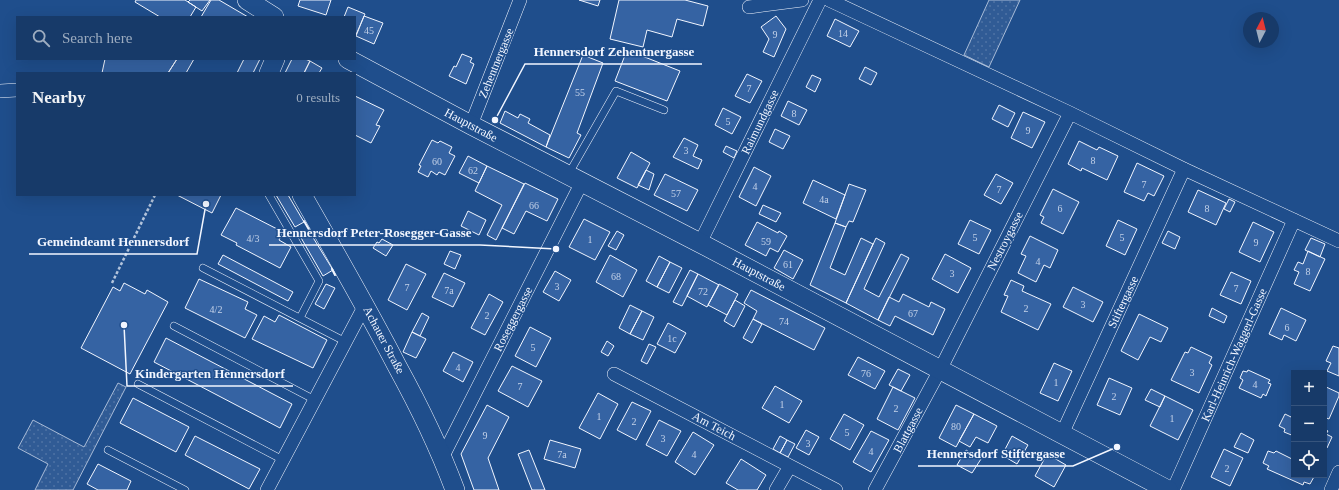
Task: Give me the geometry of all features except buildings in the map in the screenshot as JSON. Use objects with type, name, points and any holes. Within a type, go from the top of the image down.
[{"type":"street","points":[[248,0],[272,16]]},
{"type":"street","name":"Zehentnergasse","points":[[471,125],[520,0]]},
{"type":"street","points":[[749,7],[802,0]]},
{"type":"street","name":"Raimundgasse","points":[[700,243],[820,0]]},
{"type":"street","points":[[829,0],[1070,112],[1184,169],[1339,241]]},
{"type":"street","points":[[269,72],[275,60]]},
{"type":"street","name":"Hauptstraße","points":[[350,60],[1168,490]]},
{"type":"street","points":[[0,91],[16,90]]},
{"type":"street","name":"Nestroygasse","points":[[940,370],[1070,112]]},
{"type":"street","name":"Stiftergasse","points":[[1062,434],[1184,169]]},
{"type":"street","name":"Roseggergasse","points":[[443,456],[575,179]]},
{"type":"street","name":"Achauer Straße","points":[[303,196],[365,305],[415,400],[443,456],[455,490]]},
{"type":"street","name":"Karl-Heinrich-Waggerl-Gasse","points":[[1173,490],[1294,220]]},
{"type":"street","points":[[268,490],[365,305]]},
{"type":"street","name":"Blattgasse","points":[[875,490],[940,370]]},
{"type":"street","name":"Am Teich","points":[[614,374],[836,490]]},
{"type":"street","points":[[776,490],[790,466]]},
{"type":"street","points":[[1331,490],[1339,472]]},
{"type":"lane","points":[[575,179],[616,91],[664,110]]},
{"type":"lane","points":[[270,196],[319,281],[300,318]]},
{"type":"lane","points":[[203,268],[346,342]]},
{"type":"lane","points":[[174,326],[315,400]]},
{"type":"lane","points":[[138,384],[283,460]]},
{"type":"lane","points":[[108,450],[186,490]]},
{"type":"path","points":[[112,283],[156,196]]},
{"type":"shaded area","points":[[989,0],[1020,0],[989,67],[964,55]]},
{"type":"shaded area","points":[[118,383],[126,387],[73,490],[35,490],[48,464],[18,448],[33,420],[84,447]]},
{"type":"wall","points":[[304,221],[311,233]]},
{"type":"wall","points":[[332,269],[335,275]]},
{"type":"place","name":"Hennersdorf Zehentnergasse","points":[[495,120]]},
{"type":"place","name":"Gemeindeamt Hennersdorf","points":[[206,204]]},
{"type":"place","name":"Hennersdorf Peter-Rosegger-Gasse","points":[[556,249]]},
{"type":"place","name":"Kindergarten Hennersdorf","points":[[124,325]]},
{"type":"place","name":"Hennersdorf Stiftergasse","points":[[1117,447]]}]
